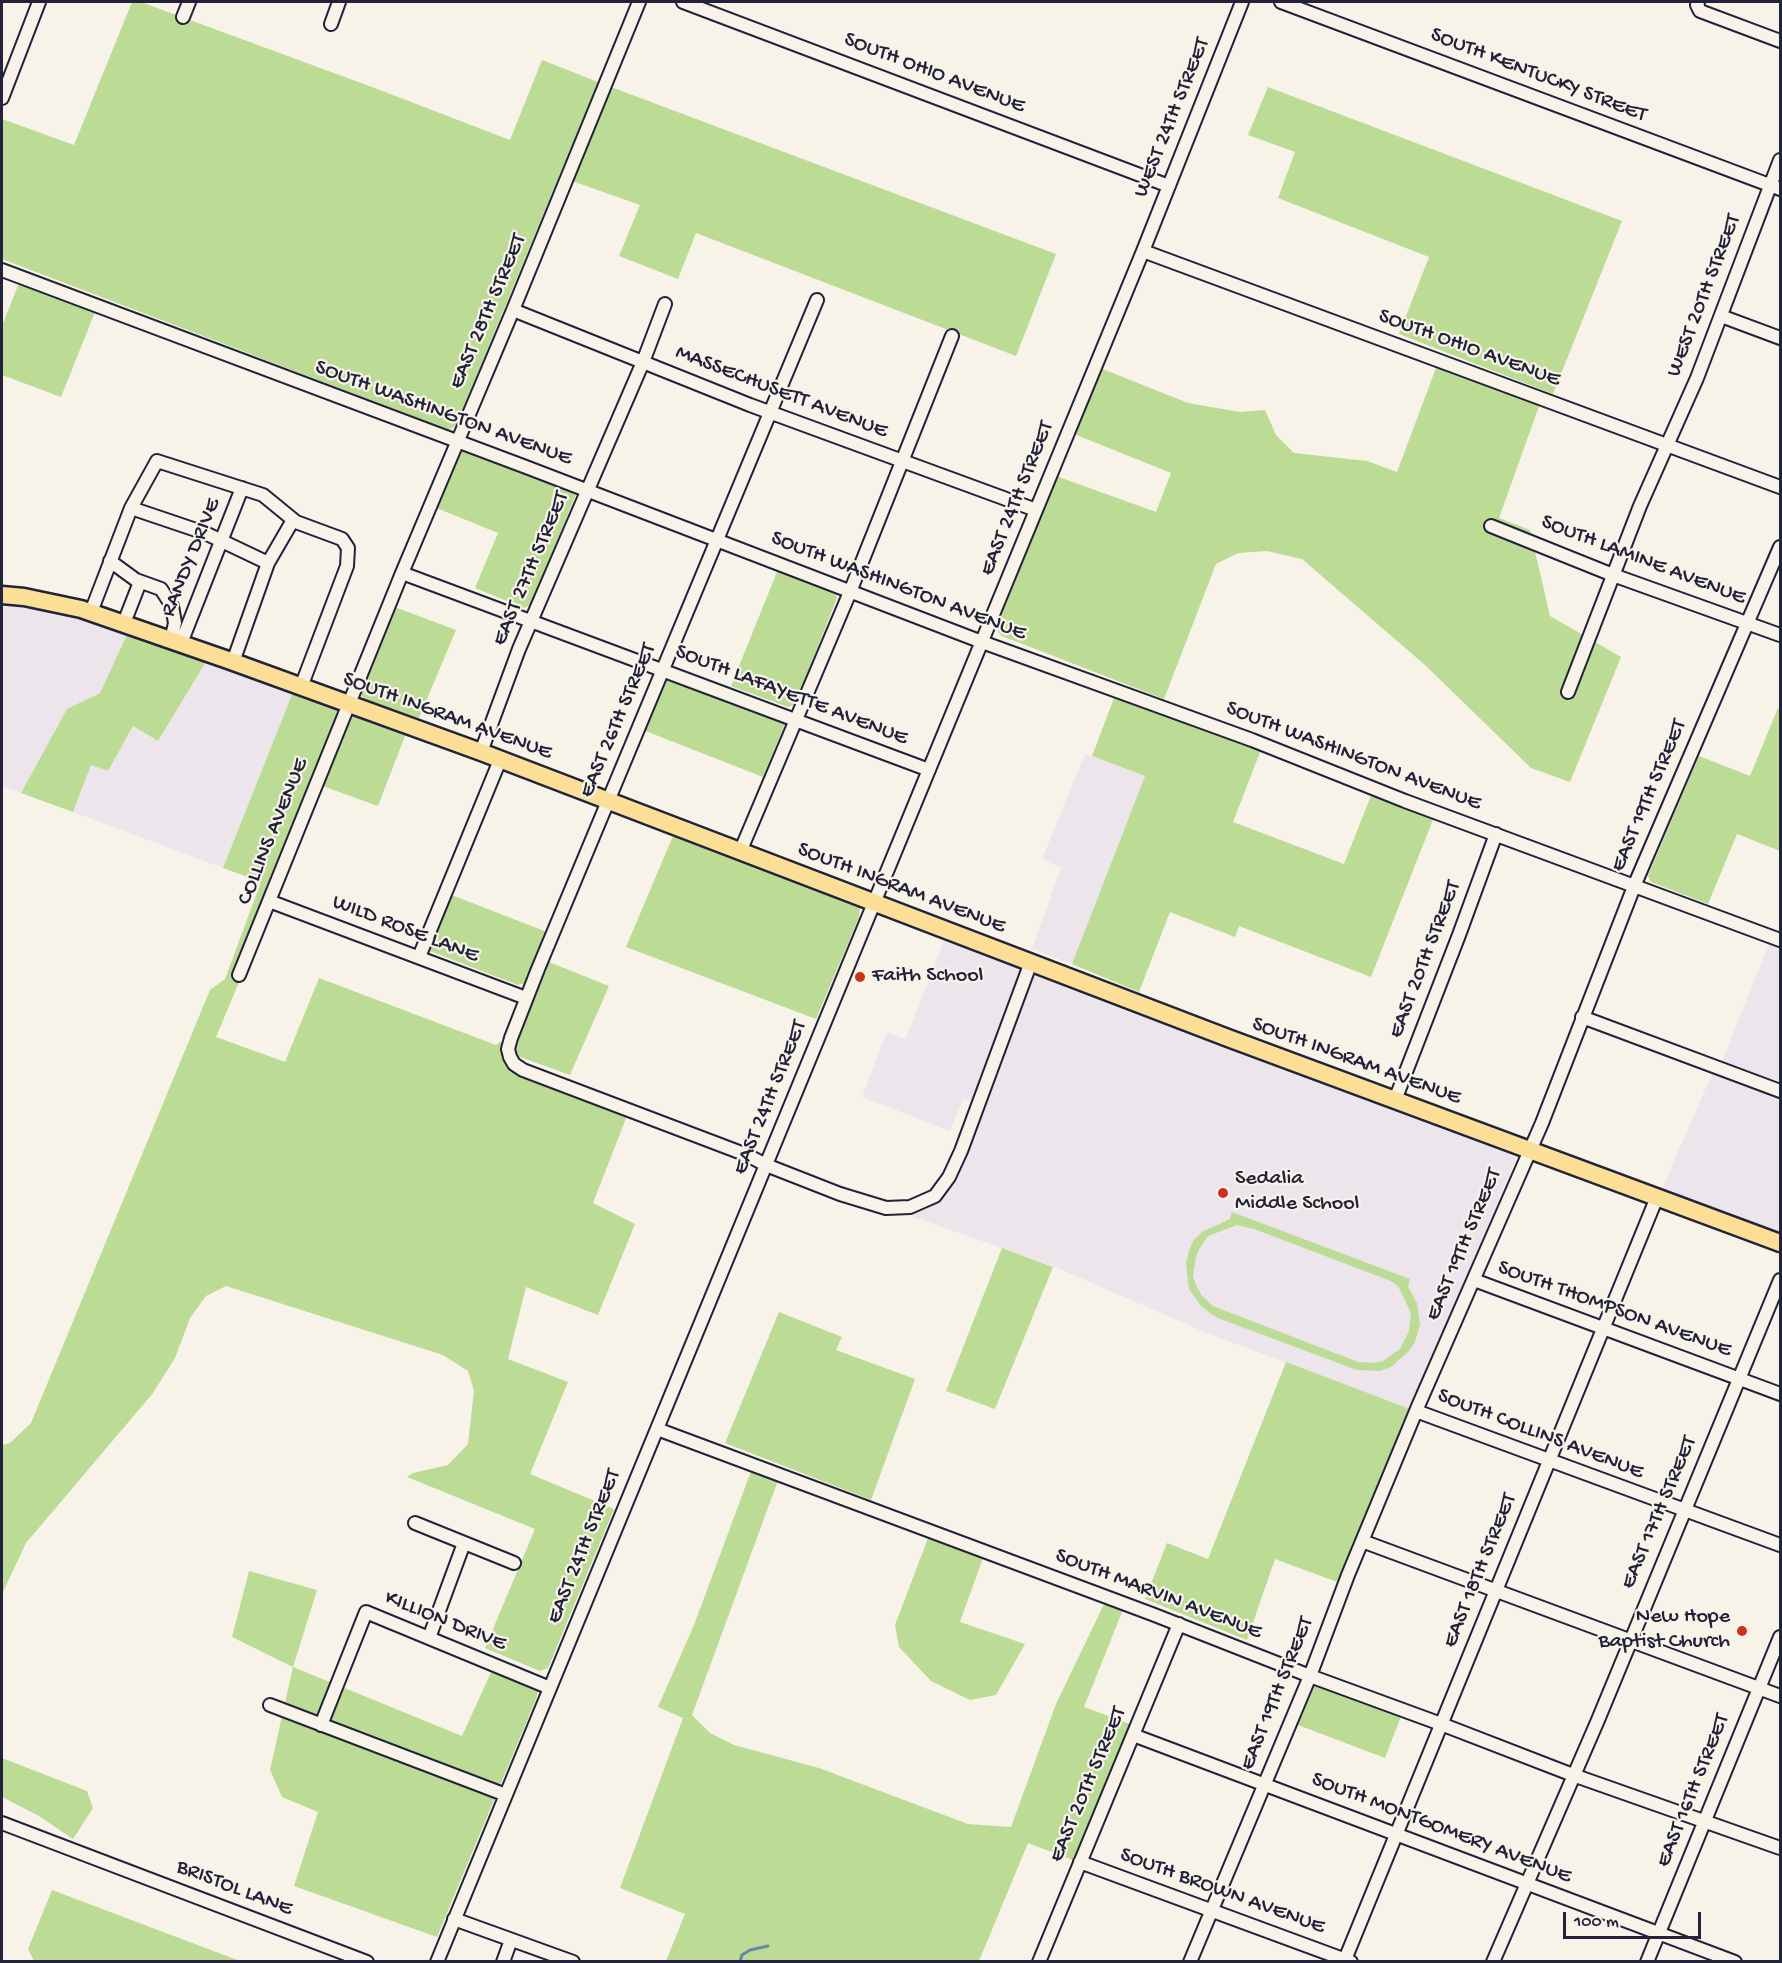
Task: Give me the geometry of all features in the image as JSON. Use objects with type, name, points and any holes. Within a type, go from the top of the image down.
[{"type":"main road","name":"SOUTH INGRAM AVENUE","points":[[2,595],[24,597],[91,612],[481,752],[1395,1100],[1780,1243]]},
{"type":"street","points":[[2,98],[39,2]]},
{"type":"street","points":[[183,17],[189,2]]},
{"type":"street","points":[[331,24],[339,2]]},
{"type":"street","name":"EAST 28TH STREET","points":[[348,705],[639,2]]},
{"type":"street","name":"SOUTH OHIO AVENUE","points":[[683,2],[1169,186]]},
{"type":"street","name":"WEST 24TH STREET","points":[[1143,251],[1242,2]]},
{"type":"street","name":"SOUTH KENTUCKY STREET","points":[[1281,2],[1775,187]]},
{"type":"street","points":[[1698,2],[1700,11],[1780,41]]},
{"type":"street","name":"WEST 20TH STREET","points":[[1668,445],[1775,187],[1780,160]]},
{"type":"street","name":"SOUTH OHIO AVENUE","points":[[1143,251],[1780,487]]},
{"type":"street","name":"EAST 24TH STREET","points":[[437,1962],[1143,251]]},
{"type":"street","name":"SOUTH WASHINGTON AVENUE","points":[[2,270],[982,642],[1252,740],[1405,801],[1635,884],[1780,940]]},
{"type":"street","name":"EAST 26TH STREET","points":[[766,1165],[747,1155],[522,1070],[514,1064],[508,1049],[526,998],[817,300]]},
{"type":"street","name":"EAST 27TH STREET","points":[[481,752],[532,621],[643,362],[665,304]]},
{"type":"street","name":"MASSECHUSETT AVENUE","points":[[513,310],[770,412],[1036,510]]},
{"type":"street","points":[[1721,316],[1780,338]]},
{"type":"street","points":[[740,852],[850,592],[952,336]]},
{"type":"street","points":[[1568,692],[1640,506],[1668,445]]},
{"type":"street","points":[[91,612],[131,508],[157,461],[263,495],[293,520],[342,539],[348,548],[347,566],[301,687]]},
{"type":"street","name":"RANDY DRIVE","points":[[176,641],[222,540],[242,488]]},
{"type":"street","points":[[131,508],[222,540],[268,563]]},
{"type":"street","points":[[233,662],[268,563],[293,520]]},
{"type":"street","name":"SOUTH LAMINE AVENUE","points":[[1491,526],[1613,575],[1780,635]]},
{"type":"street","name":"EAST 19TH STREET","points":[[1191,1962],[1210,1910],[1310,1676],[1362,1541],[1416,1411],[1542,1123],[1635,884],[1780,547]]},
{"type":"street","points":[[110,561],[140,582],[161,588],[172,606],[176,641]]},
{"type":"street","name":"SOUTH LAFAYETTE AVENUE","points":[[402,573],[929,770]]},
{"type":"street","points":[[124,623],[140,582]]},
{"type":"street","name":"COLLINS AVENUE","points":[[239,975],[348,705]]},
{"type":"street","points":[[419,957],[500,760]]},
{"type":"street","name":"EAST 20TH STREET","points":[[1395,1100],[1496,834]]},
{"type":"street","name":"WILD ROSE LANE","points":[[269,901],[526,998]]},
{"type":"street","points":[[766,1165],[840,1194],[886,1208],[910,1207],[935,1196],[949,1177],[961,1151],[1032,962]]},
{"type":"street","points":[[1582,1017],[1780,1091]]},
{"type":"street","name":"EAST 18TH STREET","points":[[1346,1961],[1396,1833],[1658,1197]]},
{"type":"street","name":"SOUTH THOMPSON AVENUE","points":[[1474,1280],[1780,1394]]},
{"type":"street","name":"EAST 17TH STREET","points":[[1493,1962],[1780,1280]]},
{"type":"street","name":"SOUTH COLLINS AVENUE","points":[[1416,1411],[1684,1510]]},
{"type":"street","name":"SOUTH MARVIN AVENUE","points":[[657,1429],[1179,1624],[1573,1775],[1780,1848]]},
{"type":"street","points":[[1684,1510],[1780,1545]]},
{"type":"street","points":[[415,1523],[514,1563]]},
{"type":"street","points":[[1362,1541],[1780,1696]]},
{"type":"street","points":[[429,1638],[464,1543]]},
{"type":"street","name":"KILLION DRIVE","points":[[321,1725],[366,1612],[550,1688]]},
{"type":"street","name":"EAST 20TH STREET","points":[[1039,1962],[1179,1624]]},
{"type":"street","name":"EAST 16TH STREET","points":[[1647,1962],[1780,1637]]},
{"type":"street","points":[[270,1705],[506,1795]]},
{"type":"street","name":"SOUTH MONTGOMERY AVENUE","points":[[1133,1735],[1735,1962]]},
{"type":"street","name":"BRISTOL LANE","points":[[2,1823],[367,1962]]},
{"type":"street","name":"SOUTH BROWN AVENUE","points":[[1080,1862],[1346,1961]]},
{"type":"street","points":[[454,1919],[556,1959],[573,1962]]},
{"type":"street","points":[[503,1962],[511,1940]]},
{"type":"shaded area","points":[[2,595],[131,626],[100,693],[67,709],[21,793],[6,787],[2,790]]},
{"type":"shaded area","points":[[210,655],[295,687],[223,868],[73,812],[91,765],[108,771],[133,726],[158,741]]},
{"type":"shaded area","points":[[1085,754],[1145,776],[1072,964],[1032,949],[1061,868],[1042,859]]},
{"type":"shaded area","points":[[946,935],[1025,965],[972,1102],[963,1099],[950,1131],[862,1097],[887,1032],[906,1039]]},
{"type":"shaded area","points":[[1772,937],[1780,941],[1780,1234],[1662,1189],[1714,1069],[1723,1059]]},
{"type":"shaded area","name":"Sedalia Middle School","points":[[1034,970],[1518,1154],[1410,1409],[1207,1333],[1053,1266],[911,1216],[931,1206],[951,1187]]},
{"type":"green space","points":[[132,2],[141,2],[510,140],[542,60],[598,82],[456,425],[449,430],[2,259],[2,119],[74,145]]},
{"type":"green space","points":[[611,87],[1056,254],[1016,356],[696,233],[678,279],[619,256],[640,205],[572,181]]},
{"type":"green space","points":[[1268,87],[1622,221],[1553,394],[1399,334],[1429,257],[1278,198],[1295,152],[1248,135]]},
{"type":"green space","points":[[21,278],[97,307],[61,397],[2,375],[2,326]]},
{"type":"green space","points":[[1439,360],[1542,398],[1499,518],[1530,530],[1550,616],[1621,657],[1570,782],[1531,768],[1425,665],[1302,559],[1267,551],[1238,553],[1216,564],[1164,699],[1002,636],[998,632],[997,615],[1056,476],[1156,512],[1171,473],[1074,434],[1100,368],[1188,403],[1240,412],[1265,410],[1276,435],[1294,453],[1367,461],[1397,472]]},
{"type":"green space","points":[[466,447],[574,488],[576,494],[531,605],[524,608],[475,588],[498,533],[434,507],[458,448]]},
{"type":"green space","points":[[779,567],[835,590],[837,598],[795,704],[788,707],[731,686]]},
{"type":"green space","points":[[392,606],[456,630],[419,718],[365,699],[360,694],[360,686]]},
{"type":"green space","points":[[131,626],[210,655],[158,741],[133,726],[108,771],[91,765],[73,812],[21,793],[67,709],[100,693]]},
{"type":"green space","points":[[666,672],[787,719],[763,777],[643,730]]},
{"type":"green space","points":[[295,687],[340,707],[339,716],[311,779],[311,788],[247,963],[216,1037],[285,1062],[319,978],[496,1045],[501,1041],[506,1058],[630,1108],[593,1203],[635,1224],[598,1315],[526,1287],[508,1359],[568,1382],[530,1474],[614,1509],[548,1668],[540,1671],[485,1648],[535,1529],[407,1477],[413,1473],[448,1465],[468,1444],[474,1391],[468,1371],[443,1355],[226,1286],[206,1296],[190,1318],[175,1358],[153,1393],[26,1543],[2,1594],[2,1445],[10,1443],[31,1423],[210,990],[225,979],[261,882],[223,868]]},
{"type":"green space","points":[[1116,693],[1262,747],[1233,822],[1344,864],[1374,788],[1436,812],[1371,977],[1239,926],[1235,937],[1170,912],[1139,992],[1072,964],[1145,776],[1092,756]]},
{"type":"green space","points":[[1778,708],[1780,709],[1780,851],[1737,834],[1708,904],[1651,882],[1648,876],[1699,756],[1750,776]]},
{"type":"green space","points":[[350,713],[408,728],[378,806],[320,785]]},
{"type":"green space","points":[[676,829],[856,899],[860,907],[859,917],[816,1019],[626,947]]},
{"type":"green space","points":[[449,894],[547,932],[525,983],[518,985],[430,951],[428,945]]},
{"type":"green space","points":[[544,960],[609,986],[570,1075],[520,1057],[512,1050]]},
{"type":"green space","points":[[1232,1212],[1410,1279],[1408,1287],[1417,1303],[1420,1324],[1415,1342],[1409,1351],[1391,1367],[1380,1371],[1357,1370],[1210,1313],[1201,1306],[1189,1289],[1186,1263],[1193,1241],[1202,1232],[1230,1219]],"holes":[[[1237,1225],[1254,1229],[1391,1281],[1398,1286],[1411,1313],[1409,1331],[1400,1349],[1383,1361],[1358,1362],[1213,1306],[1202,1296],[1193,1276],[1199,1249],[1208,1236]]]},
{"type":"green space","points":[[1002,1248],[1053,1267],[995,1409],[946,1391]]},
{"type":"green space","points":[[779,1312],[842,1337],[836,1350],[915,1379],[871,1500],[725,1443]]},
{"type":"green space","points":[[1286,1362],[1410,1409],[1337,1582],[1275,1559],[1247,1640],[1145,1599],[1167,1543],[1208,1559]]},
{"type":"green space","points":[[753,1466],[780,1475],[692,1715],[710,1733],[734,1745],[819,1768],[968,1824],[1011,1827],[1056,1704],[1106,1600],[1124,1607],[1084,1707],[1135,1726],[1078,1860],[1028,1843],[979,1961],[666,1961],[685,1914],[620,1888],[683,1718],[658,1707],[694,1625]]},
{"type":"green space","points":[[930,1533],[984,1555],[960,1622],[1025,1644],[996,1695],[970,1700],[931,1681],[899,1647],[895,1625]]},
{"type":"green space","points":[[249,1571],[317,1590],[293,1667],[232,1637]]},
{"type":"green space","points":[[293,1667],[462,1736],[493,1668],[536,1683],[538,1690],[536,1699],[437,1937],[294,1886],[318,1812],[282,1797],[270,1770]]},
{"type":"green space","points":[[1318,1678],[1403,1711],[1385,1758],[1298,1725]]},
{"type":"green space","points":[[2,1758],[87,1791],[93,1808],[73,1839],[39,1816],[2,1797]]},
{"type":"green space","points":[[52,1890],[240,1961],[34,1961],[28,1949]]},
{"type":"waterway","points":[[740,1962],[742,1955],[750,1950],[768,1946]]},
{"type":"place","name":"Faith School","points":[[860,977]]},
{"type":"place","name":"Sedalia Middle School","points":[[1223,1193]]},
{"type":"place","name":"New Hope Baptist Church","points":[[1742,1631]]}]
